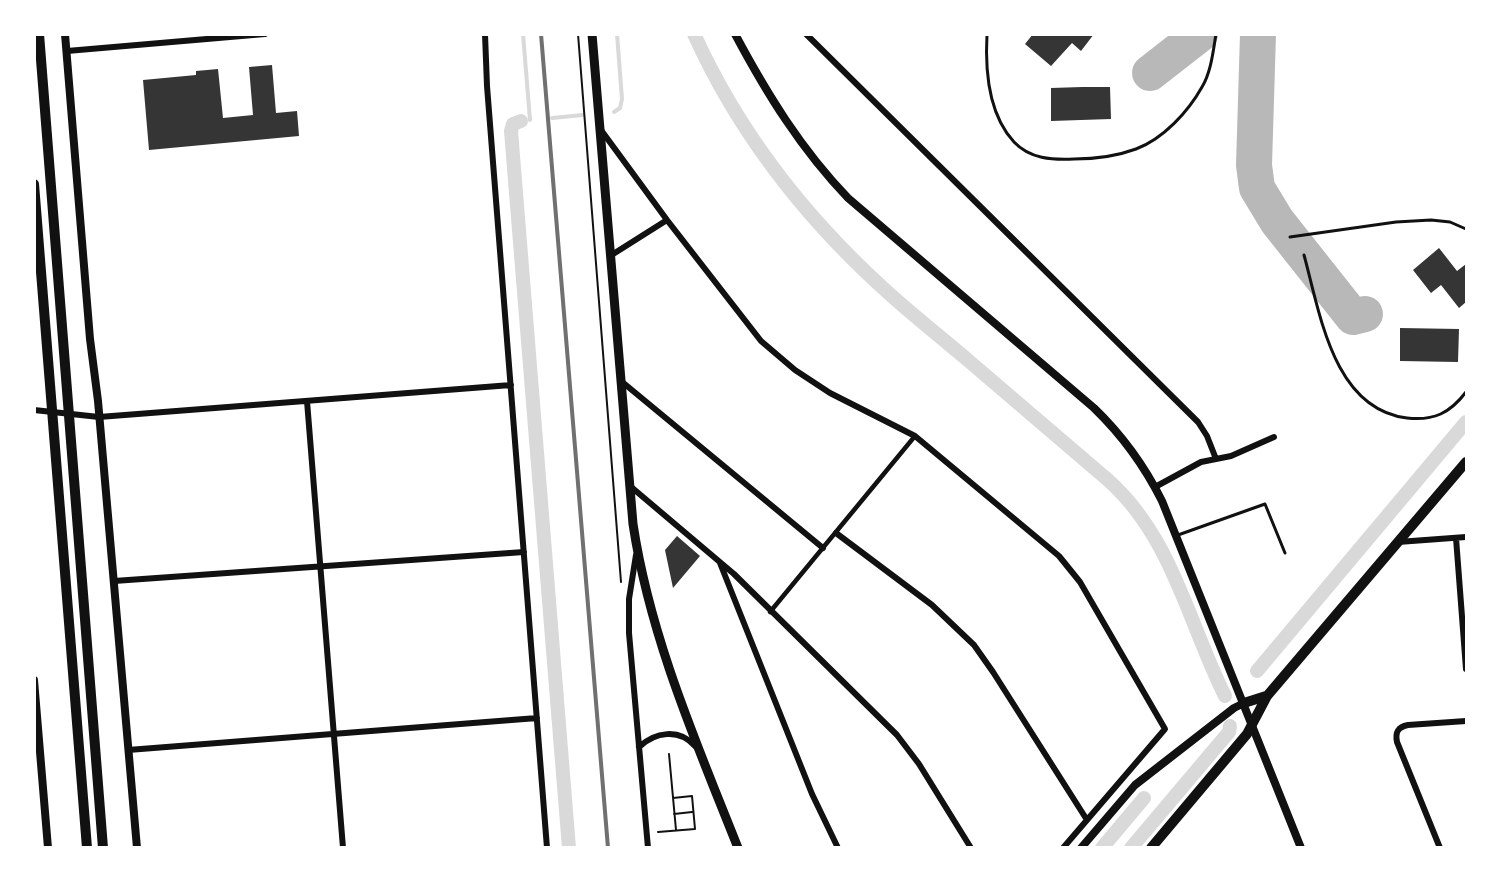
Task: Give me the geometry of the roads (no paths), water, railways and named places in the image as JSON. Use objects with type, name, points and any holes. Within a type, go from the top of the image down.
[{"type":"main road","points":[[39,34],[103,848]]},
{"type":"main road","points":[[592,34],[637,551],[657,634],[699,751],[738,848]]},
{"type":"main road","points":[[34,184],[87,848]]},
{"type":"main road","points":[[1151,848],[1252,726],[1266,696],[1467,462]]},
{"type":"main road","points":[[1244,703],[1266,696]]},
{"type":"street","points":[[65,34],[90,339],[137,848]]},
{"type":"street","points":[[67,51],[265,34]]},
{"type":"street","points":[[485,34],[487,86],[547,848]]},
{"type":"street","points":[[735,34],[777,109],[809,155],[828,177],[848,198],[1102,415],[1138,458],[1155,487],[1176,536],[1301,848]]},
{"type":"street","points":[[806,34],[1198,422],[1207,436],[1216,459]]},
{"type":"street","points":[[599,128],[750,328],[776,355],[830,393],[915,436],[1047,545],[1070,567],[1080,582],[1165,729],[1063,848]]},
{"type":"street","points":[[610,256],[667,220]]},
{"type":"street","points":[[621,380],[823,548]]},
{"type":"street","points":[[34,410],[99,417],[511,385]]},
{"type":"street","points":[[307,401],[343,848]]},
{"type":"street","points":[[771,612],[915,436]]},
{"type":"street","points":[[1155,487],[1201,462],[1231,456],[1274,437]]},
{"type":"street","points":[[630,486],[719,560],[908,748],[971,848]]},
{"type":"street","points":[[836,533],[932,606],[974,645],[1086,820]]},
{"type":"street","points":[[1398,543],[1467,537]]},
{"type":"street","points":[[1456,538],[1467,669]]},
{"type":"street","points":[[637,551],[628,617],[648,848]]},
{"type":"street","points":[[114,581],[524,552]]},
{"type":"street","points":[[719,560],[812,794],[838,848]]},
{"type":"street","points":[[34,681],[48,848]]},
{"type":"street","points":[[1081,848],[1142,779],[1234,708],[1244,703]]},
{"type":"street","points":[[128,750],[537,718]]},
{"type":"street","points":[[1440,848],[1397,742],[1398,730],[1408,725],[1467,721]]},
{"type":"street","points":[[639,747],[653,737],[669,734],[685,737],[699,751]]},
{"type":"lane","points":[[987,34],[986,59],[992,99],[1004,128],[1015,144],[1028,153],[1035,157],[1056,160],[1108,156],[1138,149],[1162,134],[1184,113],[1203,86],[1213,56],[1216,34]]},
{"type":"lane","points":[[1290,237],[1396,222],[1431,220],[1450,222],[1467,229]]},
{"type":"lane","points":[[1304,255],[1328,340],[1337,361],[1359,395],[1381,411],[1398,417],[1422,418],[1437,417],[1450,411],[1467,393]]},
{"type":"lane","points":[[1176,536],[1265,504],[1285,553]]},
{"type":"waterway","points":[[523,34],[530,120]]},
{"type":"waterway","points":[[614,112],[620,108],[622,99],[617,34]]},
{"type":"waterway","points":[[694,34],[731,105],[753,138],[776,171],[827,232],[894,298],[1108,480],[1130,503],[1148,527],[1177,582],[1225,696]]},
{"type":"waterway","points":[[552,118],[583,115]]},
{"type":"waterway","points":[[521,121],[513,124],[511,131],[569,848]]},
{"type":"waterway","points":[[1257,671],[1466,422]]},
{"type":"waterway","points":[[1216,678],[1214,683],[1219,694]]},
{"type":"waterway","points":[[1131,848],[1229,732],[1230,726]]},
{"type":"waterway","points":[[1102,848],[1144,798]]},
{"type":"railway","points":[[541,34],[608,848]]}]
